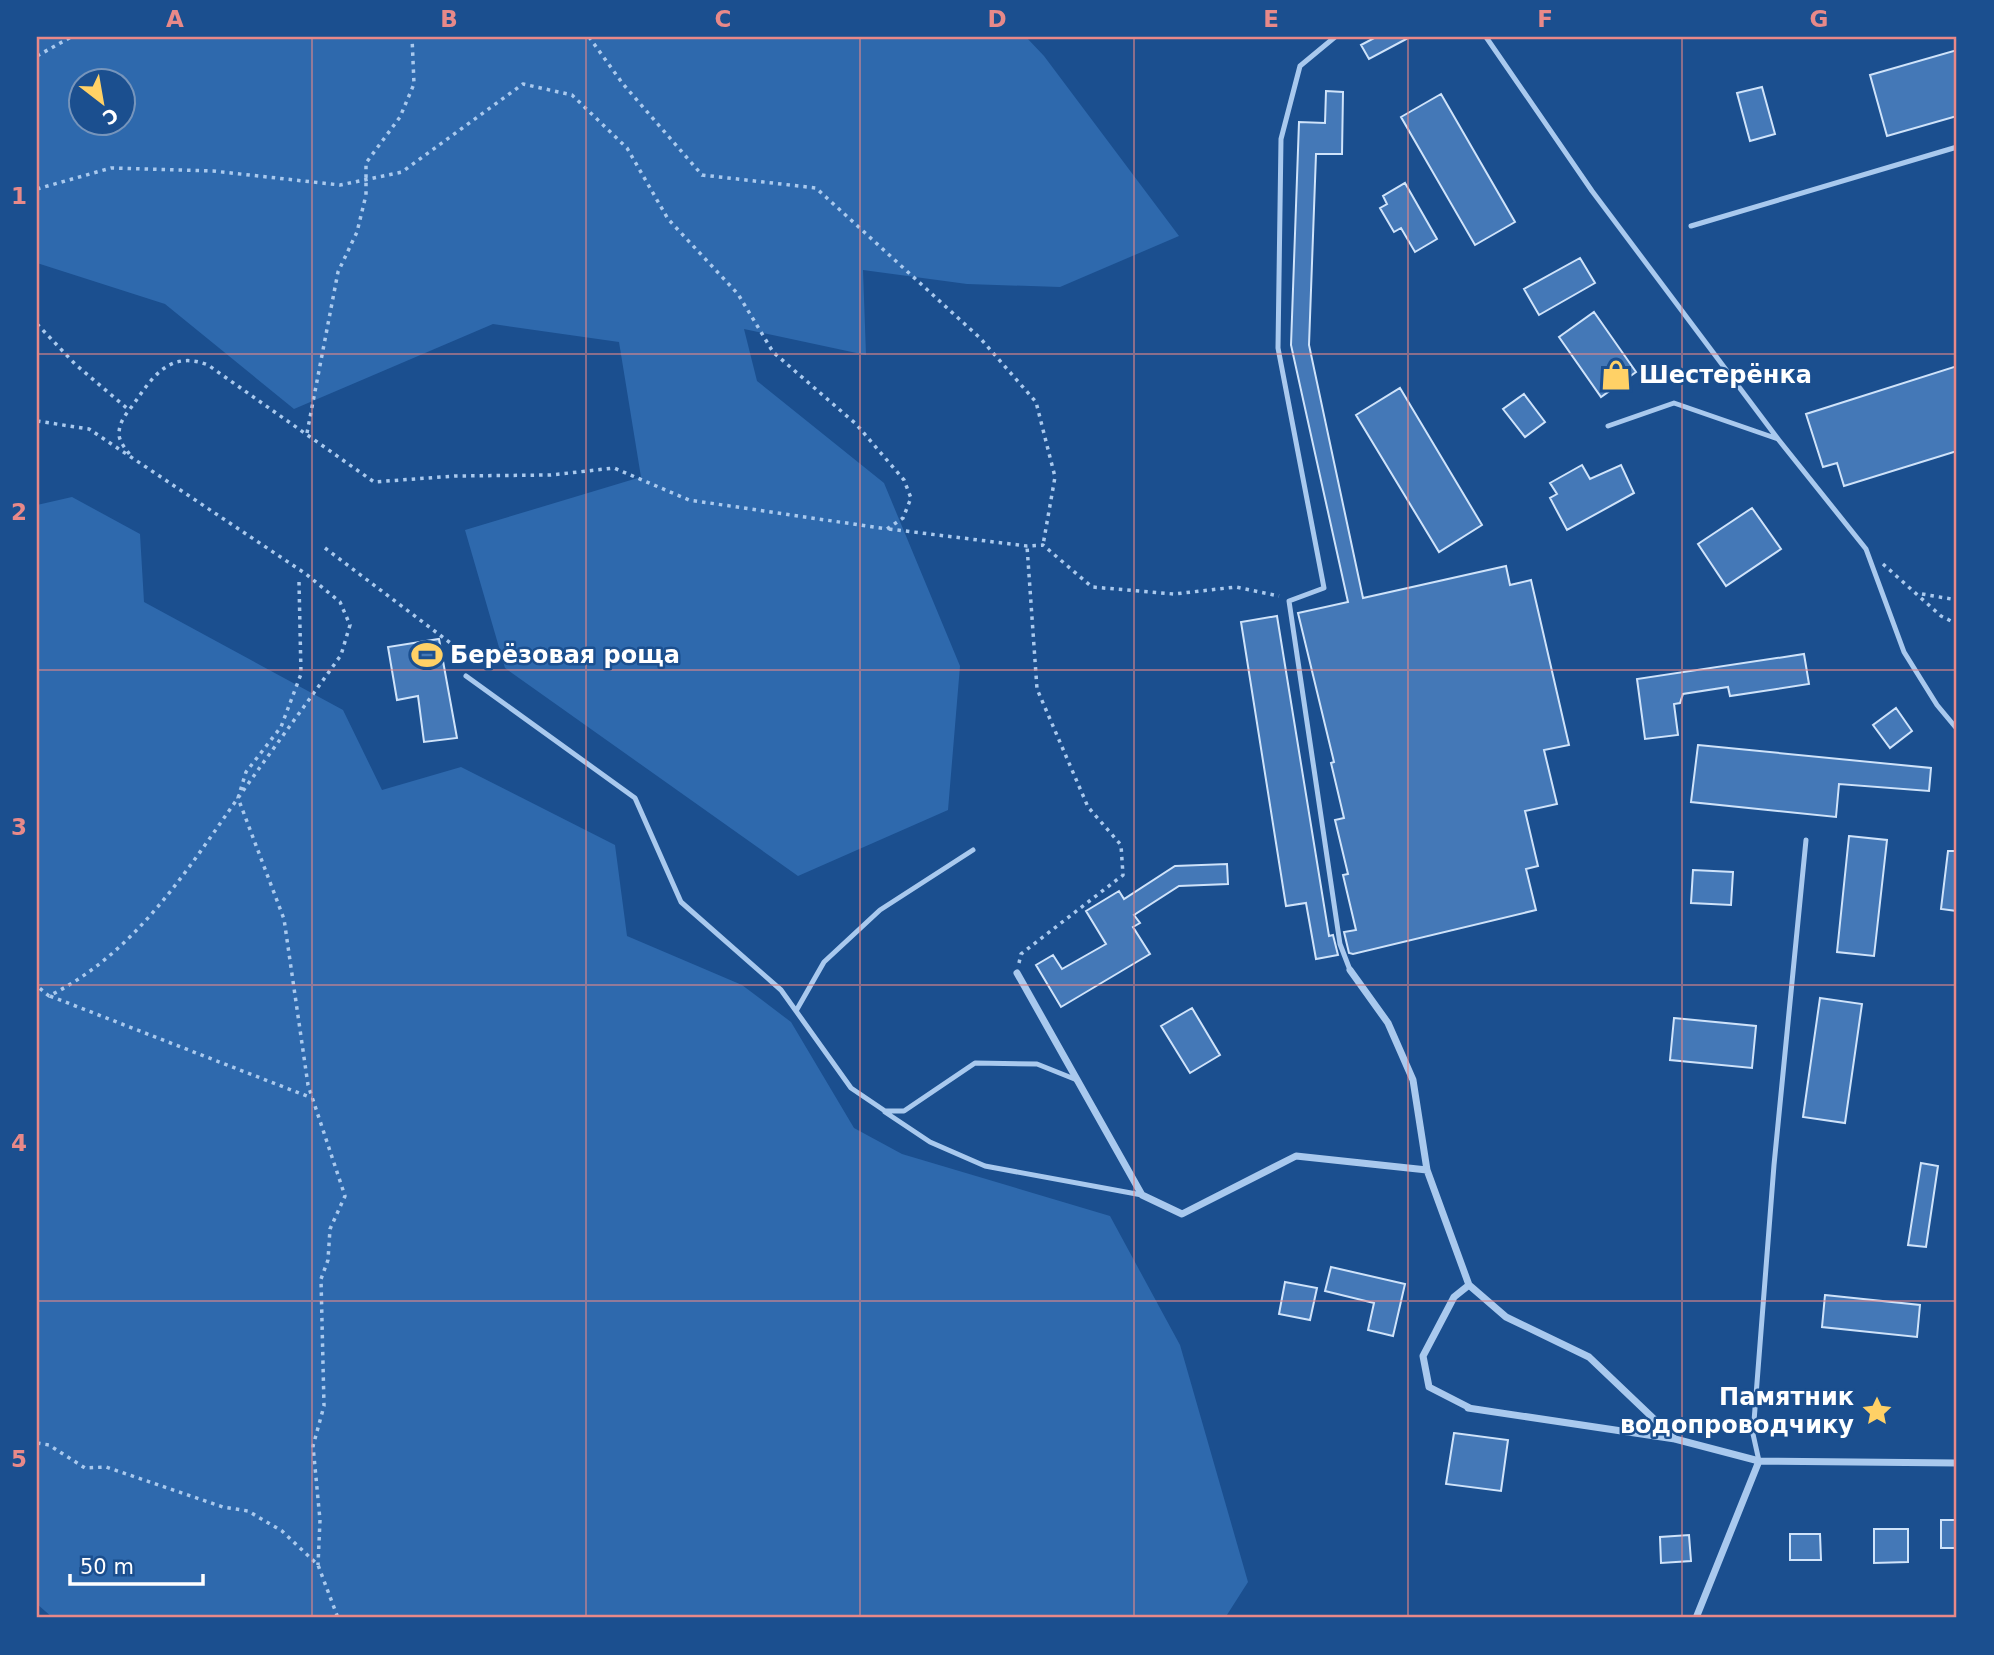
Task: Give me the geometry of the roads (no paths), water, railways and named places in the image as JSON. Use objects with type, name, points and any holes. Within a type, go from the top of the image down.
[{"type":"street","points":[[1350,970],[1388,1023],[1413,1080],[1427,1170],[1469,1285],[1506,1317],[1589,1357],[1675,1439]]},
{"type":"street","points":[[1017,973],[1142,1195],[1182,1214],[1296,1156],[1427,1170]]},
{"type":"street","points":[[1468,1408],[1675,1439],[1759,1461],[1957,1463]]},
{"type":"street","points":[[1696,1618],[1759,1461]]},
{"type":"lane","points":[[1335,37],[1300,66],[1281,139],[1278,348],[1324,588],[1289,601],[1340,944],[1350,970]]},
{"type":"lane","points":[[1486,37],[1592,191],[1778,439],[1866,549],[1904,652],[1937,705],[1957,729]]},
{"type":"lane","points":[[1691,226],[1957,147]]},
{"type":"lane","points":[[1608,426],[1674,403],[1778,439]]},
{"type":"lane","points":[[466,676],[635,798],[681,902],[781,990],[851,1088],[930,1142],[985,1166],[1142,1195]]},
{"type":"lane","points":[[1759,1461],[1753,1434],[1774,1165],[1806,841]]},
{"type":"lane","points":[[796,1011],[824,962],[880,911],[973,850]]},
{"type":"lane","points":[[885,1111],[904,1111],[975,1063],[1037,1064],[1077,1080]]},
{"type":"lane","points":[[1468,1408],[1429,1387],[1423,1356],[1454,1297],[1469,1285]]},
{"type":"place","name":"Шестерёнка","points":[[1616,375]]},
{"type":"place","name":"Берёзовая роща","points":[[427,655]]},
{"type":"place","name":"Памятник водопроводчику","points":[[1877,1411]]}]
